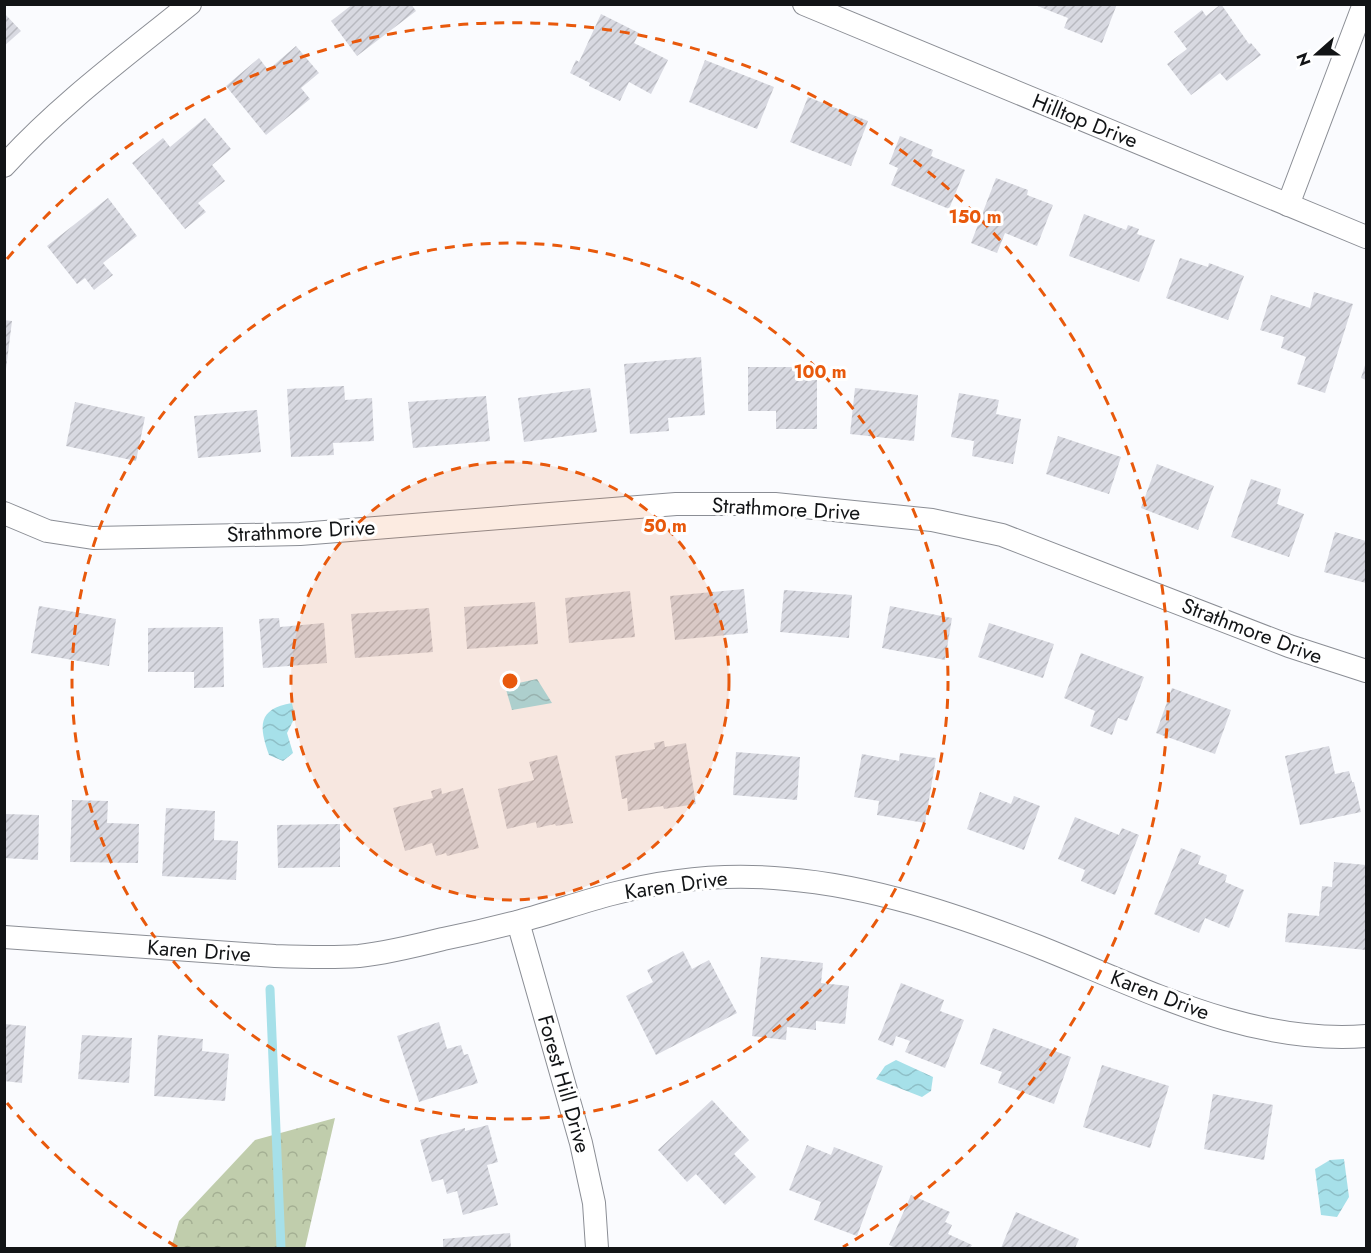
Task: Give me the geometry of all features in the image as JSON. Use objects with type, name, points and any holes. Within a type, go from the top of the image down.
[{"type":"street","points":[[4,166],[80,93],[190,4]]},
{"type":"street","name":"Hilltop Drive","points":[[804,4],[1366,237]]},
{"type":"street","points":[[1288,205],[1364,4]]},
{"type":"street","name":"Strathmore Drive","points":[[4,513],[47,531],[93,538],[300,534],[676,504],[775,504],[932,520],[1002,535],[1289,646],[1366,671]]},
{"type":"street","name":"Karen Drive","points":[[4,937],[316,958],[361,956],[518,922],[613,894],[686,880],[720,876],[808,881],[882,896],[983,926],[1175,1002],[1247,1026],[1329,1036],[1366,1036]]},
{"type":"street","name":"Forest Hill Drive","points":[[518,922],[581,1143],[594,1203],[597,1248]]},
{"type":"green space","points":[[335,1118],[305,1248],[171,1248],[179,1221],[255,1140]]},
{"type":"water","points":[[537,679],[552,703],[512,710],[505,686]]},
{"type":"water","points":[[292,703],[295,717],[287,733],[293,753],[283,761],[269,755],[263,735],[264,720],[272,710]]},
{"type":"water","points":[[896,1060],[933,1077],[931,1091],[922,1097],[876,1079],[885,1066]]},
{"type":"water","points":[[1344,1159],[1349,1197],[1337,1217],[1321,1215],[1315,1169],[1330,1160]]},
{"type":"building","points":[[353,4],[411,4],[416,11],[357,56],[331,21]]},
{"type":"building","points":[[1117,4],[1102,43],[1064,28],[1068,18],[1035,5]]},
{"type":"building","points":[[1221,4],[1249,44],[1251,43],[1261,55],[1227,81],[1220,73],[1191,95],[1167,64],[1187,49],[1174,32],[1202,10],[1206,16]]},
{"type":"building","points":[[4,13],[21,31],[4,46]]},
{"type":"building","points":[[601,14],[639,33],[634,43],[668,60],[651,94],[629,82],[620,101],[589,86],[590,83],[570,73],[576,60],[579,62]]},
{"type":"building","points":[[296,46],[319,73],[301,88],[310,99],[266,135],[226,86],[259,58],[268,70]]},
{"type":"building","points":[[705,60],[774,87],[757,129],[689,102]]},
{"type":"building","points":[[808,97],[868,121],[851,166],[790,142]]},
{"type":"building","points":[[205,118],[231,149],[212,165],[225,181],[198,203],[206,212],[185,229],[132,163],[163,138],[170,147]]},
{"type":"building","points":[[900,136],[933,150],[931,156],[965,170],[949,209],[891,185],[898,168],[889,164]]},
{"type":"building","points":[[996,178],[1028,190],[1027,195],[1053,205],[1037,246],[1005,233],[997,253],[971,243]]},
{"type":"building","points":[[108,198],[137,236],[103,263],[113,275],[94,290],[85,278],[77,284],[47,246]]},
{"type":"building","points":[[1084,214],[1126,230],[1128,225],[1139,229],[1137,234],[1155,240],[1139,282],[1069,256]]},
{"type":"building","points":[[1180,258],[1208,267],[1209,263],[1244,276],[1228,320],[1166,298]]},
{"type":"building","points":[[1314,292],[1353,304],[1325,393],[1297,384],[1306,357],[1281,348],[1284,337],[1260,330],[1271,295],[1310,308]]},
{"type":"building","points":[[4,320],[12,321],[6,369],[4,369]]},
{"type":"building","points":[[701,357],[705,415],[668,418],[669,431],[630,434],[624,364]]},
{"type":"building","points":[[1366,362],[1366,380],[1361,378]]},
{"type":"building","points":[[748,367],[807,367],[807,380],[817,380],[817,429],[776,429],[776,411],[748,411]]},
{"type":"building","points":[[344,386],[345,400],[372,398],[374,441],[333,443],[334,455],[291,457],[287,389]]},
{"type":"building","points":[[590,388],[597,432],[524,442],[518,398]]},
{"type":"building","points":[[855,388],[918,395],[914,441],[850,434]]},
{"type":"building","points":[[959,393],[999,400],[996,414],[1021,419],[1013,464],[972,456],[974,441],[951,437]]},
{"type":"building","points":[[486,396],[490,441],[413,448],[408,402]]},
{"type":"building","points":[[75,402],[145,417],[136,461],[66,446]]},
{"type":"building","points":[[257,410],[261,452],[198,458],[194,416]]},
{"type":"building","points":[[1058,436],[1121,457],[1109,494],[1046,474]]},
{"type":"building","points":[[1157,464],[1214,486],[1198,530],[1141,508]]},
{"type":"building","points":[[1251,479],[1281,489],[1277,504],[1304,514],[1289,557],[1231,537]]},
{"type":"building","points":[[1335,532],[1366,541],[1366,583],[1324,572]]},
{"type":"building","points":[[744,589],[748,633],[675,640],[670,596]]},
{"type":"building","points":[[784,590],[852,595],[849,638],[780,632]]},
{"type":"building","points":[[630,591],[635,637],[569,643],[565,598]]},
{"type":"building","points":[[535,602],[538,644],[467,649],[464,607]]},
{"type":"building","points":[[39,606],[116,619],[109,666],[31,653]]},
{"type":"building","points":[[890,606],[952,618],[945,660],[882,648]]},
{"type":"building","points":[[429,608],[433,652],[355,658],[351,614]]},
{"type":"building","points":[[279,618],[280,627],[324,623],[327,663],[263,668],[259,619]]},
{"type":"building","points":[[989,623],[1054,644],[1043,678],[978,657]]},
{"type":"building","points":[[223,627],[224,687],[194,688],[194,672],[148,672],[148,628]]},
{"type":"building","points":[[1081,653],[1144,677],[1127,721],[1118,718],[1112,735],[1090,726],[1095,711],[1064,698]]},
{"type":"building","points":[[1172,688],[1231,710],[1215,754],[1156,733]]},
{"type":"building","points":[[664,741],[665,747],[686,743],[696,804],[628,811],[627,798],[622,799],[615,756],[655,749],[654,743]]},
{"type":"building","points":[[1329,746],[1335,774],[1349,771],[1361,812],[1300,825],[1285,756]]},
{"type":"building","points":[[736,752],[800,757],[797,800],[733,795]]},
{"type":"building","points":[[900,753],[936,758],[925,823],[877,815],[879,801],[854,797],[862,754],[899,761]]},
{"type":"building","points":[[557,755],[573,823],[537,828],[536,822],[507,829],[498,789],[534,780],[529,762]]},
{"type":"building","points":[[441,788],[442,794],[463,788],[479,848],[447,856],[446,853],[436,856],[432,843],[405,851],[393,808],[433,798],[431,791]]},
{"type":"building","points":[[980,792],[1011,804],[1014,796],[1040,806],[1024,850],[967,829]]},
{"type":"building","points":[[72,800],[108,801],[107,823],[139,824],[138,863],[70,862]]},
{"type":"building","points":[[166,808],[215,811],[214,840],[238,841],[236,880],[162,876]]},
{"type":"building","points":[[4,814],[39,815],[38,860],[4,858]]},
{"type":"building","points":[[1075,817],[1119,835],[1122,828],[1139,835],[1115,895],[1081,881],[1085,870],[1058,859]]},
{"type":"building","points":[[340,824],[340,867],[278,868],[277,825]]},
{"type":"building","points":[[1181,848],[1201,856],[1198,864],[1227,875],[1225,882],[1244,890],[1229,928],[1205,918],[1199,933],[1154,914]]},
{"type":"building","points":[[1334,862],[1366,865],[1366,950],[1285,942],[1288,913],[1319,916],[1322,886],[1332,887]]},
{"type":"building","points":[[683,951],[692,969],[709,960],[737,1013],[656,1055],[626,996],[653,982],[647,970]]},
{"type":"building","points":[[761,957],[823,963],[821,983],[849,986],[845,1024],[816,1021],[816,1030],[787,1027],[786,1040],[752,1036]]},
{"type":"building","points":[[901,983],[944,1000],[940,1011],[964,1020],[945,1068],[905,1052],[910,1041],[896,1036],[893,1046],[878,1040]]},
{"type":"building","points":[[439,1022],[447,1049],[461,1045],[464,1055],[468,1054],[478,1083],[419,1102],[397,1036]]},
{"type":"building","points":[[4,1024],[26,1026],[22,1083],[4,1081]]},
{"type":"building","points":[[993,1028],[1071,1057],[1054,1104],[998,1083],[1002,1072],[980,1064]]},
{"type":"building","points":[[82,1035],[132,1038],[129,1083],[78,1079]]},
{"type":"building","points":[[158,1035],[203,1039],[202,1051],[229,1054],[225,1101],[154,1096]]},
{"type":"building","points":[[1102,1065],[1169,1086],[1150,1148],[1083,1127]]},
{"type":"building","points":[[1213,1094],[1273,1105],[1264,1160],[1204,1149]]},
{"type":"building","points":[[712,1100],[749,1140],[734,1154],[756,1177],[725,1205],[696,1174],[687,1182],[658,1150]]},
{"type":"building","points":[[488,1125],[498,1162],[487,1165],[498,1205],[463,1215],[457,1191],[447,1194],[443,1179],[432,1182],[420,1140],[465,1128],[465,1131]]},
{"type":"building","points":[[807,1145],[831,1155],[834,1147],[883,1166],[857,1236],[814,1220],[821,1202],[789,1190]]},
{"type":"building","points":[[911,1195],[950,1212],[945,1222],[952,1225],[948,1234],[972,1245],[970,1248],[896,1248],[889,1245]]},
{"type":"building","points":[[1016,1212],[1079,1239],[1075,1248],[1001,1248]]},
{"type":"building","points":[[510,1233],[511,1248],[443,1248],[443,1239]]},
{"type":"waterway","points":[[270,989],[281,1248]]}]
